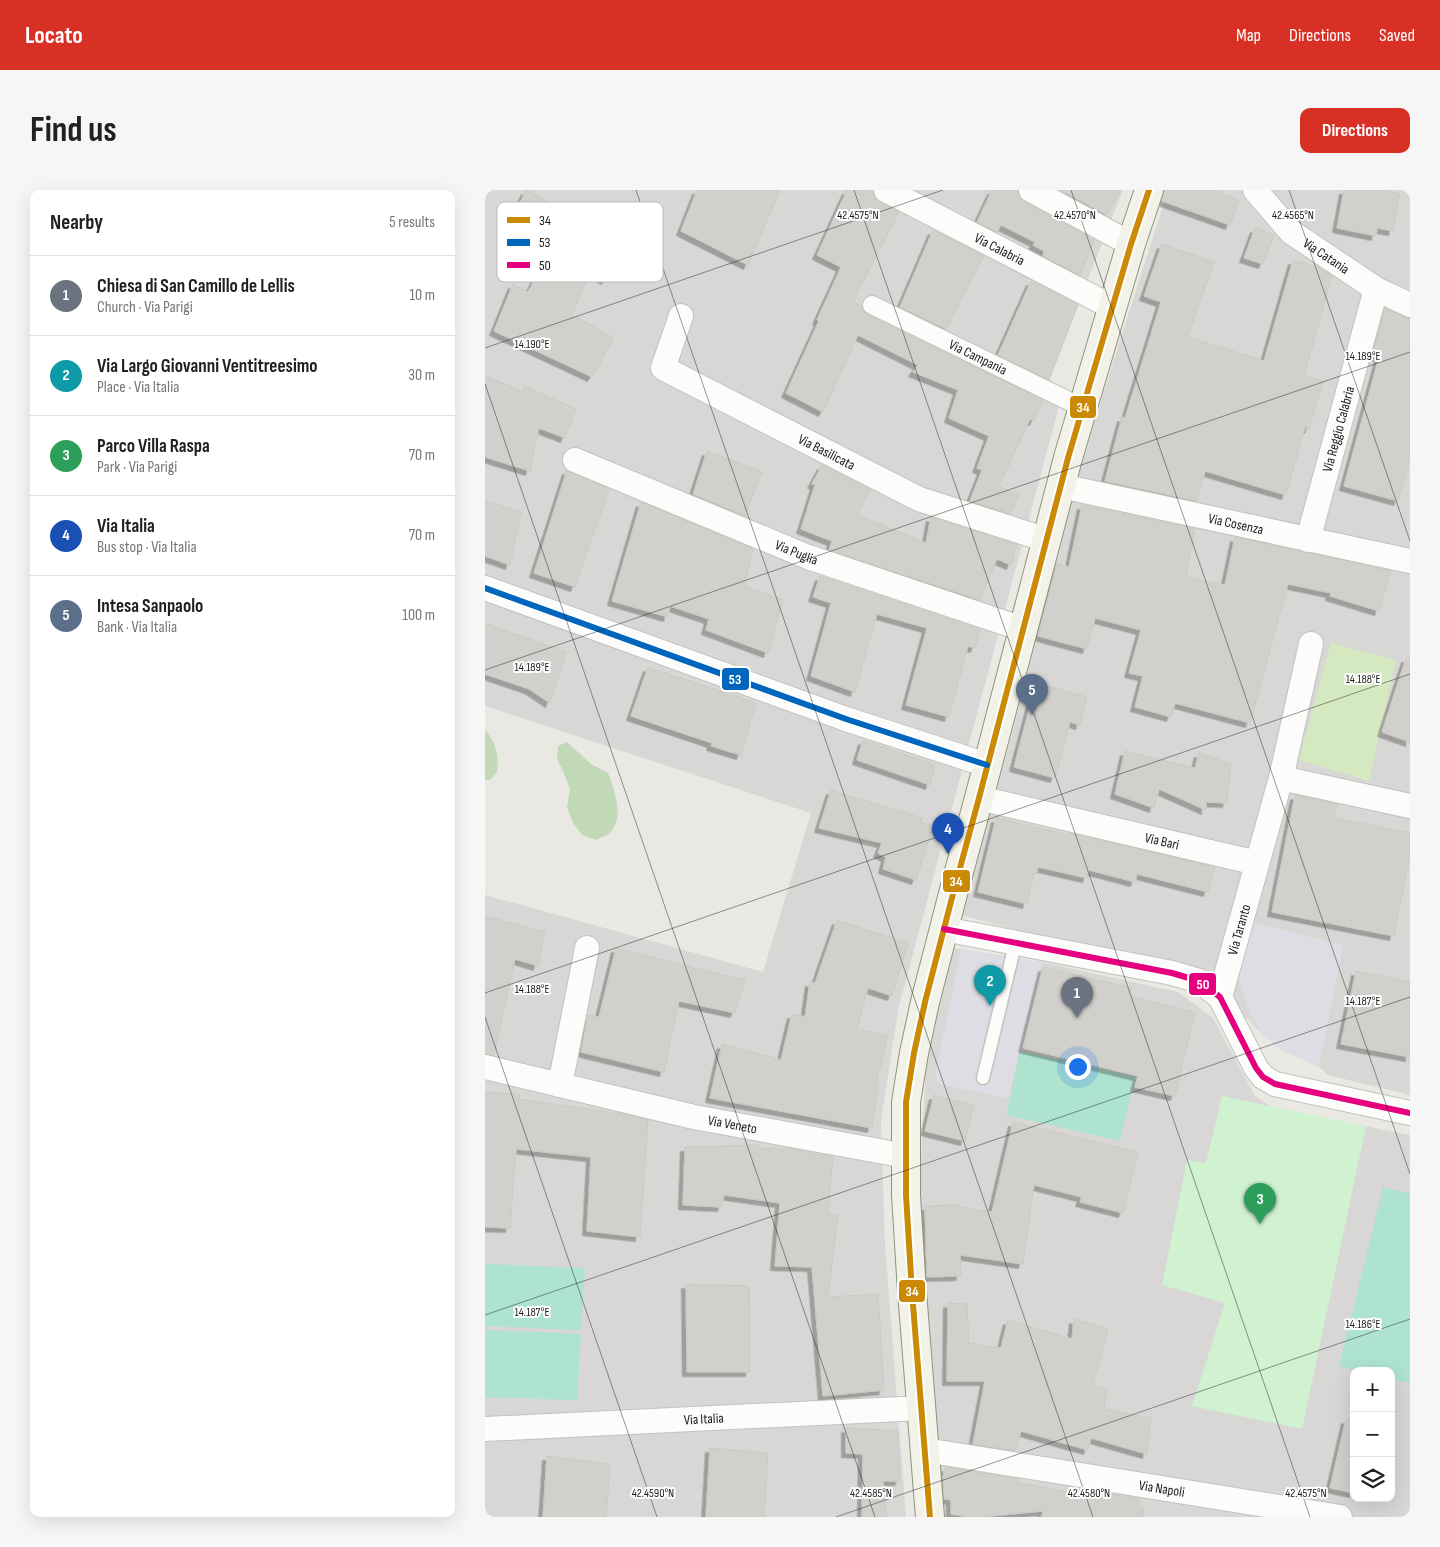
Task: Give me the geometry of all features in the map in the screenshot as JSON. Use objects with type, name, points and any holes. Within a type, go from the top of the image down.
[{"type":"main road","points":[[930,1517],[911,1283],[906,1195],[906,1102],[914,1053],[925,1002],[1061,486],[1112,307],[1149,190]]},
{"type":"street","name":"Via Calabria","points":[[886,190],[1112,307]]},
{"type":"street","points":[[1031,190],[1131,244]]},
{"type":"street","name":"Via Catania","points":[[1255,190],[1291,232],[1376,289],[1410,305]]},
{"type":"street","name":"Via Reggio Calabria","points":[[1308,540],[1376,289]]},
{"type":"street","name":"Via Campania","points":[[872,305],[1083,408]]},
{"type":"street","name":"Via Basilicata","points":[[681,316],[663,368],[919,499],[1047,540]]},
{"type":"street","name":"Via Puglia","points":[[575,460],[808,557],[1023,630]]},
{"type":"street","name":"Via Cosenza","points":[[1061,486],[1410,561]]},
{"type":"street","points":[[485,588],[846,719],[987,765]]},
{"type":"street","points":[[1257,863],[1281,778],[1311,644]]},
{"type":"street","points":[[1281,778],[1410,806]]},
{"type":"street","name":"Via Bari","points":[[979,798],[1257,863]]},
{"type":"street","name":"Via Taranto","points":[[1220,997],[1257,863]]},
{"type":"street","points":[[944,929],[1173,973],[1199,981],[1220,997],[1256,1068],[1263,1077],[1275,1084],[1410,1114]]},
{"type":"street","points":[[560,1085],[587,948]]},
{"type":"street","name":"Via Veneto","points":[[485,1067],[694,1117],[906,1156]]},
{"type":"street","name":"Via Italia","points":[[485,1429],[922,1408]]},
{"type":"street","name":"Via Napoli","points":[[925,1450],[1340,1517]]},
{"type":"lane","points":[[983,1078],[1014,942]]},
{"type":"shaded area","points":[[485,190],[1123,190],[1044,391],[1061,399],[898,1010],[881,1122],[885,1243],[906,1517],[485,1517],[485,895],[763,972],[811,813],[485,706]]},
{"type":"shaded area","points":[[1168,190],[1410,190],[1410,1095],[1328,1075],[1319,1067],[1282,1050],[1263,1035],[1206,976],[1141,956],[1024,932],[961,915],[1008,749],[1083,457]]},
{"type":"shaded area","points":[[1246,920],[1343,946],[1319,1067],[1282,1050],[1263,1035],[1250,1013],[1237,975]]},
{"type":"shaded area","points":[[953,948],[1042,962],[1178,992],[1213,1018],[1255,1096],[1274,1108],[1410,1135],[1410,1517],[942,1517],[919,1202],[926,1062]]},
{"type":"shaded area","points":[[961,949],[1042,962],[1008,1099],[937,1083],[936,1071]]},
{"type":"green space","points":[[1331,643],[1396,660],[1369,781],[1299,760]]},
{"type":"green space","points":[[485,729],[492,739],[498,759],[497,772],[490,780],[485,780]]},
{"type":"green space","points":[[567,742],[591,764],[608,773],[616,797],[618,814],[613,829],[607,835],[596,840],[582,835],[573,823],[567,807],[570,789],[557,759],[558,746]]},
{"type":"green space","points":[[1020,1051],[1135,1077],[1120,1141],[1006,1115]]},
{"type":"green space","points":[[1222,1096],[1366,1126],[1302,1429],[1192,1406],[1225,1303],[1162,1285],[1187,1160],[1206,1163]]},
{"type":"green space","points":[[1383,1187],[1410,1194],[1410,1383],[1395,1380],[1395,1367],[1350,1367],[1350,1369],[1339,1366]]},
{"type":"green space","points":[[485,1264],[585,1268],[581,1330],[485,1326]]},
{"type":"green space","points":[[485,1330],[581,1334],[577,1400],[485,1397]]},
{"type":"building","points":[[526,190],[548,202],[520,202]]},
{"type":"building","points":[[697,190],[780,190],[748,265],[681,231]]},
{"type":"building","points":[[847,190],[867,190],[873,193],[880,202],[899,212],[853,301],[861,306],[867,315],[1043,400],[1034,421],[1030,419],[999,486],[1019,496],[1010,514],[970,501],[982,470],[977,468],[989,436],[949,418],[958,390],[913,372],[918,365],[858,335],[823,412],[786,393],[841,267],[817,255]]},
{"type":"building","points":[[992,190],[1017,190],[1019,197],[1024,202],[1094,240],[1080,275],[1043,256],[1044,251],[1033,245],[1035,242],[1001,225],[997,232],[977,222]]},
{"type":"building","points":[[1060,190],[1121,190],[1107,215]]},
{"type":"building","points":[[1164,190],[1212,190],[1239,200],[1230,225],[1162,201]]},
{"type":"building","points":[[1344,190],[1382,190],[1400,194],[1393,231],[1377,228],[1376,236],[1337,228]]},
{"type":"building","points":[[1255,228],[1274,235],[1263,264],[1244,258]]},
{"type":"building","points":[[933,230],[984,256],[946,329],[900,307]]},
{"type":"building","points":[[1162,244],[1214,262],[1188,337],[1264,361],[1293,260],[1319,268],[1332,276],[1304,376],[1323,381],[1309,429],[1305,427],[1286,495],[1205,471],[1197,501],[1105,481],[1122,417],[1125,418],[1161,302],[1144,296]]},
{"type":"building","points":[[1031,281],[1078,305],[1049,380],[998,355]]},
{"type":"building","points":[[534,282],[586,282],[572,315],[614,338],[592,377],[494,331],[513,284],[528,292]]},
{"type":"building","points":[[1385,308],[1410,319],[1410,457],[1398,501],[1344,486],[1379,357],[1372,355]]},
{"type":"building","points":[[485,376],[522,391],[524,386],[576,409],[565,438],[539,428],[530,471],[485,457]]},
{"type":"building","points":[[707,451],[762,472],[745,516],[693,494]]},
{"type":"building","points":[[822,465],[870,489],[857,515],[926,543],[931,517],[1017,545],[1011,565],[997,559],[980,600],[829,550],[832,541],[801,529],[815,485],[812,484]]},
{"type":"building","points":[[567,470],[609,489],[575,587],[534,573]]},
{"type":"building","points":[[485,501],[521,512],[510,565],[485,556]]},
{"type":"building","points":[[641,502],[753,549],[744,586],[783,600],[768,653],[706,630],[709,619],[670,606],[668,617],[612,601]]},
{"type":"building","points":[[1082,505],[1195,529],[1186,577],[1225,585],[1235,537],[1391,571],[1379,611],[1330,596],[1331,593],[1288,584],[1250,723],[1175,703],[1171,717],[1135,707],[1143,676],[1129,673],[1141,630],[1095,618],[1087,649],[1038,636],[1057,563],[1069,567]]},
{"type":"building","points":[[820,576],[980,629],[975,648],[968,646],[949,717],[906,705],[927,628],[877,614],[855,692],[811,676],[831,603],[813,597]]},
{"type":"building","points":[[485,623],[566,652],[550,703],[529,689],[485,674]]},
{"type":"building","points":[[1406,658],[1410,659],[1410,742],[1382,732]]},
{"type":"building","points":[[648,667],[756,703],[741,755],[711,746],[712,743],[631,716]]},
{"type":"building","points":[[1036,683],[1087,697],[1080,725],[1070,722],[1055,778],[1014,767]]},
{"type":"building","points":[[863,740],[935,765],[930,785],[857,760]]},
{"type":"building","points":[[1125,751],[1195,768],[1199,753],[1231,764],[1227,803],[1206,802],[1206,810],[1159,789],[1154,808],[1115,794]]},
{"type":"building","points":[[831,790],[922,818],[921,822],[933,827],[916,880],[883,869],[886,857],[878,853],[882,843],[819,828]]},
{"type":"building","points":[[1295,795],[1337,804],[1334,818],[1410,833],[1410,854],[1394,936],[1272,912]]},
{"type":"building","points":[[996,818],[1215,867],[1208,892],[1137,874],[1135,882],[1089,870],[1087,878],[1038,867],[1036,874],[1034,874],[1027,904],[978,892]]},
{"type":"building","points":[[485,916],[545,932],[538,966],[515,959],[494,1055],[485,1054]]},
{"type":"building","points":[[837,920],[908,943],[892,996],[868,988],[857,1029],[888,1036],[876,1084],[878,1084],[872,1128],[710,1098],[722,1044],[781,1060],[792,1014],[805,1017],[810,982],[815,983]]},
{"type":"building","points":[[616,948],[745,980],[735,1013],[679,1001],[664,1072],[581,1052],[588,1015],[599,1017]]},
{"type":"building","points":[[1043,967],[1131,988],[1129,996],[1195,1012],[1175,1096],[1135,1087],[1138,1076],[1023,1048]]},
{"type":"building","points":[[1356,971],[1410,982],[1410,1057],[1341,1044]]},
{"type":"building","points":[[485,1092],[520,1094],[519,1099],[623,1114],[648,1120],[640,1237],[587,1231],[591,1157],[516,1149],[510,1228],[485,1227]]},
{"type":"building","points":[[934,1095],[974,1105],[965,1141],[925,1131]]},
{"type":"building","points":[[1013,1122],[1138,1152],[1123,1213],[1080,1202],[1082,1197],[1034,1185],[1023,1264],[960,1255],[961,1276],[927,1277],[925,1206],[959,1205],[959,1207],[992,1212]]},
{"type":"building","points":[[759,1145],[758,1148],[790,1149],[833,1157],[828,1214],[838,1215],[828,1297],[878,1294],[884,1390],[823,1396],[812,1267],[775,1266],[780,1203],[724,1195],[722,1207],[683,1205],[685,1147]]},
{"type":"building","points":[[686,1284],[749,1286],[750,1372],[687,1372]]},
{"type":"building","points":[[948,1303],[967,1304],[969,1343],[1001,1348],[1008,1320],[1072,1339],[1074,1319],[1108,1329],[1093,1385],[1107,1390],[1104,1409],[1151,1418],[1147,1454],[1091,1438],[1088,1450],[1021,1431],[1015,1451],[973,1444],[985,1381],[947,1381]]},
{"type":"building","points":[[1346,1419],[1350,1420],[1350,1492],[1330,1488]]},
{"type":"building","points":[[846,1428],[898,1431],[900,1481],[883,1481],[887,1517],[862,1517],[863,1454],[846,1453]]},
{"type":"building","points":[[710,1448],[768,1453],[764,1517],[706,1517]]},
{"type":"building","points":[[547,1456],[610,1464],[606,1517],[543,1517]]},
{"type":"building","points":[[945,1467],[1018,1479],[1017,1482],[1102,1499],[1103,1493],[1140,1499],[1139,1506],[1144,1507],[1143,1517],[1042,1517],[1043,1511],[981,1517],[951,1514],[951,1500],[944,1499],[943,1477]]},
{"type":"transit line","name":"34","points":[[930,1517],[906,1195],[906,1102],[914,1053],[925,1002],[1068,458],[1131,244],[1149,190]]},
{"type":"transit line","name":"53","points":[[485,588],[846,719],[987,765]]},
{"type":"transit line","name":"50","points":[[944,929],[1172,973],[1199,981],[1220,997],[1256,1068],[1263,1077],[1275,1084],[1410,1113]]},
{"type":"place","name":"Intesa Sanpaolo","points":[[1032,715]]},
{"type":"place","name":"Via Italia","points":[[948,854]]},
{"type":"place","name":"Via Largo Giovanni Ventitreesimo","points":[[990,1006]]},
{"type":"place","name":"Chiesa di San Camillo de Lellis","points":[[1077,1018]]},
{"type":"place","name":"Parco Villa Raspa","points":[[1260,1224]]}]
